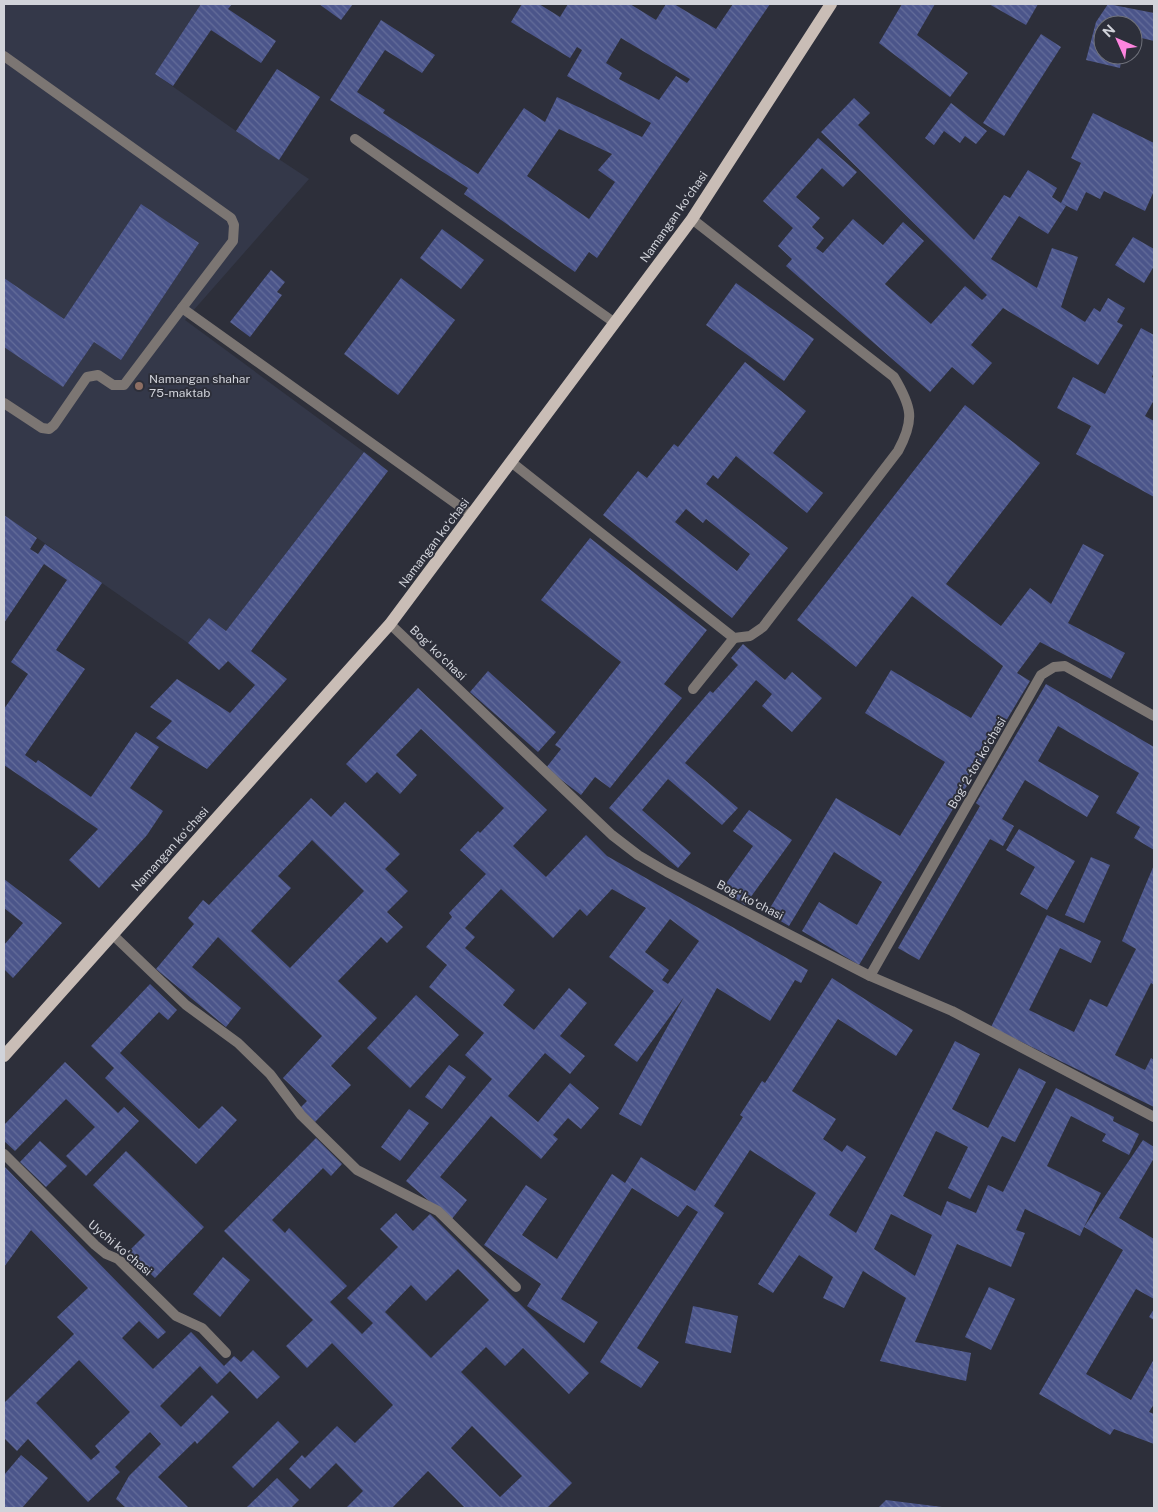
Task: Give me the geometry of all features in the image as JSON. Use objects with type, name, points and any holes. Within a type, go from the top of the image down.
[{"type":"main road","name":"Namangan koʻchasi","points":[[4,1056],[390,624],[692,218],[831,4]]},
{"type":"street","points":[[4,56],[231,218],[234,226],[233,241],[124,385],[113,385],[98,375],[87,377],[54,425],[49,429],[42,428],[4,403]]},
{"type":"street","points":[[356,140],[615,322]]},
{"type":"street","points":[[692,218],[894,377],[908,400],[910,418],[907,434],[898,451],[764,627],[750,636],[734,638],[693,690]]},
{"type":"street","points":[[182,308],[472,515]]},
{"type":"street","points":[[511,462],[734,638]]},
{"type":"street","name":"Bogʻ koʻchasi","points":[[390,624],[586,812],[638,855],[667,872],[870,976],[952,1011],[1154,1117]]},
{"type":"street","name":"Bogʻ 2-tor koʻchasi","points":[[870,976],[1041,675],[1054,667],[1065,666],[1154,716]]},
{"type":"street","points":[[112,934],[186,1005],[238,1043],[270,1074],[301,1115],[357,1170],[438,1211],[516,1287]]},
{"type":"street","name":"Uychi koʻchasi","points":[[4,1154],[94,1245],[106,1254],[118,1259],[176,1316],[202,1328],[226,1352]]},
{"type":"shaded area","name":"Namangan shahar 75-maktab","points":[[4,4],[201,4],[155,74],[309,179],[185,320],[364,452],[226,631],[209,618],[188,643],[23,528],[4,554]]},
{"type":"building","points":[[201,4],[232,4],[228,9],[276,41],[261,63],[211,30],[173,86],[155,74]]},
{"type":"building","points":[[319,4],[353,4],[341,20]]},
{"type":"building","points":[[522,4],[539,4],[560,17],[568,4],[630,4],[656,20],[666,4],[674,4],[716,29],[733,4],[770,4],[597,258],[589,252],[575,272],[464,194],[468,188],[330,100],[381,20],[435,55],[422,73],[385,50],[357,92],[385,110],[383,113],[478,174],[524,108],[545,122],[557,97],[642,137],[651,123],[567,76],[582,50],[577,47],[570,58],[511,22]],"holes":[[[621,38],[690,79],[687,83],[676,76],[659,100],[619,79],[622,73],[606,63]],[[559,129],[612,154],[598,170],[615,182],[589,219],[527,176]]]},
{"type":"building","points":[[902,4],[935,4],[917,35],[968,73],[950,97],[879,43]]},
{"type":"building","points":[[989,4],[1038,4],[1026,25]]},
{"type":"building","points":[[1108,4],[1154,13],[1154,41],[1143,38],[1143,15],[1101,15]]},
{"type":"building","points":[[1093,33],[1093,62],[1086,60]]},
{"type":"building","points":[[1041,34],[1061,47],[1004,136],[983,123]]},
{"type":"building","points":[[1107,65],[1120,65],[1120,68]]},
{"type":"building","points":[[277,69],[320,97],[279,160],[236,131]]},
{"type":"building","points":[[854,98],[870,113],[858,125],[974,240],[1004,195],[1010,198],[1028,170],[1057,188],[1052,197],[1066,206],[1048,234],[1019,216],[991,259],[1037,288],[1052,248],[1078,257],[1061,307],[1085,322],[1094,308],[1100,312],[1108,298],[1125,308],[1117,322],[1123,325],[1098,365],[1003,308],[971,345],[992,363],[973,385],[952,367],[930,392],[786,266],[792,259],[778,246],[793,228],[763,201],[818,138],[857,172],[843,187],[822,168],[796,197],[820,218],[812,227],[824,238],[816,248],[823,253],[853,219],[883,245],[903,222],[924,241],[885,284],[931,324],[965,286],[982,300],[987,295],[821,132]]},
{"type":"building","points":[[951,103],[987,131],[976,144],[965,136],[960,143],[944,131],[934,145],[925,138]]},
{"type":"building","points":[[1093,113],[1154,143],[1154,191],[1145,211],[1104,191],[1100,199],[1086,192],[1077,211],[1061,203],[1081,163],[1071,158]]},
{"type":"building","points":[[141,204],[199,243],[121,360],[94,342],[63,387],[4,347],[4,278],[64,319]]},
{"type":"building","points":[[442,229],[484,260],[461,289],[420,258]]},
{"type":"building","points":[[1133,237],[1154,249],[1154,266],[1144,283],[1115,265]]},
{"type":"building","points":[[271,270],[285,282],[277,292],[282,295],[250,337],[230,322]]},
{"type":"building","points":[[401,278],[455,320],[398,395],[344,354]]},
{"type":"building","points":[[736,283],[814,339],[784,381],[706,325]]},
{"type":"building","points":[[1141,328],[1154,335],[1154,372],[1152,377],[1154,378],[1154,400],[1145,416],[1154,421],[1154,497],[1076,454],[1091,426],[1057,408],[1073,377],[1105,394]]},
{"type":"building","points":[[745,362],[806,411],[773,453],[823,493],[807,513],[736,456],[718,479],[713,475],[706,484],[788,548],[732,618],[603,515],[638,471],[647,478],[674,444],[678,447]],"holes":[[[686,509],[703,523],[706,519],[750,554],[737,571],[675,522]]]},
{"type":"building","points":[[965,405],[1040,463],[946,584],[1001,626],[1030,588],[1051,604],[1083,544],[1104,555],[1068,623],[1125,653],[1111,679],[1040,642],[1017,673],[1030,681],[859,965],[802,931],[819,902],[857,925],[882,882],[834,852],[789,926],[767,913],[836,798],[900,836],[945,762],[865,713],[891,670],[971,718],[1003,666],[912,596],[856,667],[797,620]]},
{"type":"building","points":[[364,452],[388,471],[251,651],[287,679],[207,769],[156,738],[172,721],[150,707],[177,679],[230,713],[255,685],[228,661],[219,670],[188,643],[209,618],[226,631]]},
{"type":"building","points":[[4,515],[37,538],[30,549],[38,554],[45,544],[102,583],[56,650],[85,669],[25,755],[36,763],[38,760],[91,797],[136,732],[159,747],[130,788],[163,811],[147,835],[99,888],[69,860],[98,829],[4,765],[4,709],[28,674],[11,662],[67,580],[44,564],[4,623]]},
{"type":"building","points":[[590,538],[707,630],[664,684],[682,698],[610,788],[595,777],[581,795],[546,768],[561,749],[555,745],[621,662],[541,600]]},
{"type":"building","points":[[743,644],[785,680],[792,672],[822,698],[792,732],[762,706],[772,694],[756,680],[685,763],[738,808],[722,825],[668,779],[642,810],[691,853],[678,868],[609,808],[710,691],[713,693],[738,665],[731,658]]},
{"type":"building","points":[[488,671],[556,732],[538,752],[470,692]]},
{"type":"building","points":[[1046,684],[1154,747],[1154,850],[1134,838],[1140,827],[1116,813],[1139,773],[1058,726],[1038,761],[1099,796],[1087,817],[1025,780],[1002,819],[1014,826],[1003,846],[990,839],[919,960],[898,948],[980,806],[976,803]]},
{"type":"building","points":[[418,688],[547,810],[513,846],[546,877],[586,835],[607,856],[808,970],[801,983],[795,980],[770,1021],[717,988],[641,1126],[619,1114],[684,997],[637,1062],[614,1045],[654,991],[609,957],[646,908],[612,889],[587,916],[580,909],[553,938],[501,889],[465,928],[475,937],[465,948],[515,990],[503,1005],[534,1030],[569,988],[587,1003],[560,1036],[585,1056],[570,1074],[545,1053],[508,1096],[538,1122],[570,1083],[599,1108],[581,1129],[568,1118],[553,1135],[558,1139],[541,1159],[491,1116],[440,1177],[467,1200],[451,1220],[406,1181],[492,1079],[465,1055],[484,1033],[429,987],[447,965],[426,947],[452,917],[449,913],[486,874],[460,850],[478,831],[480,833],[504,808],[421,729],[396,755],[417,775],[400,794],[377,772],[366,783],[346,764]],"holes":[[[670,919],[699,941],[668,984],[662,980],[669,970],[645,952]]]},
{"type":"building","points":[[311,798],[331,817],[345,802],[400,854],[385,869],[408,891],[387,912],[403,927],[387,943],[381,937],[338,981],[377,1018],[331,1066],[351,1085],[315,1122],[300,1108],[307,1101],[283,1078],[322,1036],[218,937],[192,967],[241,1008],[226,1027],[156,969],[194,924],[188,918],[203,900],[209,905]],"holes":[[[312,840],[364,891],[290,968],[251,931],[291,888],[278,876]]]},
{"type":"building","points":[[749,810],[792,840],[745,905],[722,889],[753,846],[733,831]]},
{"type":"building","points":[[1019,829],[1075,861],[1047,910],[1020,894],[1035,867],[1006,850]]},
{"type":"building","points":[[1091,857],[1110,865],[1084,923],[1065,915]]},
{"type":"building","points":[[1154,865],[1154,985],[1151,983],[1115,1055],[1145,1070],[1151,1058],[1154,1060],[1154,1107],[991,1027],[1047,915],[1101,941],[1091,963],[1060,948],[1029,1010],[1074,1032],[1090,999],[1107,1007],[1136,949],[1122,941]]},
{"type":"building","points":[[4,879],[62,923],[13,978],[4,969],[4,945],[23,923],[4,908]]},
{"type":"building","points":[[832,978],[913,1030],[896,1056],[838,1019],[792,1091],[836,1119],[823,1139],[842,1152],[847,1145],[866,1157],[829,1215],[856,1233],[955,1041],[980,1054],[952,1109],[988,1128],[1019,1068],[1046,1082],[1015,1142],[1002,1136],[970,1199],[948,1188],[968,1147],[936,1131],[903,1196],[941,1216],[947,1201],[976,1213],[988,1185],[1003,1192],[1056,1088],[1114,1117],[1113,1121],[1139,1134],[1129,1155],[1102,1141],[1106,1134],[1071,1116],[1047,1166],[1101,1193],[1080,1236],[1025,1209],[1016,1230],[1025,1233],[1011,1267],[957,1244],[915,1342],[971,1353],[966,1381],[880,1361],[906,1298],[863,1271],[844,1308],[823,1298],[833,1277],[799,1255],[773,1293],[758,1284],[816,1193],[750,1150],[714,1206],[724,1213],[637,1348],[659,1362],[641,1388],[600,1362],[698,1212],[687,1205],[678,1217],[632,1188],[561,1299],[598,1322],[584,1343],[527,1306],[541,1284],[484,1245],[526,1185],[547,1199],[522,1235],[557,1259],[612,1174],[625,1183],[641,1157],[695,1191],[743,1117],[740,1115],[762,1081],[765,1083]],"holes":[[[891,1214],[932,1235],[915,1276],[874,1249]]]},
{"type":"building","points":[[150,984],[177,1010],[168,1020],[159,1012],[120,1053],[199,1129],[222,1106],[237,1120],[196,1164],[105,1078],[114,1068],[91,1046]]},
{"type":"building","points":[[416,995],[459,1035],[410,1088],[367,1048]]},
{"type":"building","points":[[65,1062],[118,1113],[124,1107],[139,1121],[86,1176],[66,1156],[95,1127],[66,1099],[15,1151],[4,1141],[4,1125]]},
{"type":"building","points":[[449,1065],[466,1077],[442,1109],[425,1097]]},
{"type":"building","points":[[409,1109],[429,1123],[400,1161],[381,1147]]},
{"type":"building","points":[[316,1138],[342,1164],[331,1176],[323,1168],[272,1220],[285,1233],[289,1228],[347,1286],[330,1302],[362,1334],[373,1323],[347,1298],[398,1247],[380,1229],[396,1213],[413,1231],[430,1214],[589,1373],[569,1394],[523,1348],[505,1366],[486,1347],[461,1372],[572,1483],[547,1508],[465,1508],[428,1471],[392,1508],[346,1508],[363,1491],[336,1463],[310,1489],[289,1469],[302,1455],[305,1458],[337,1426],[355,1443],[393,1405],[332,1343],[307,1368],[286,1346],[313,1320],[224,1231]],"holes":[[[458,1269],[489,1300],[431,1358],[385,1312],[411,1285],[426,1301]],[[472,1426],[522,1476],[500,1497],[451,1448]]]},
{"type":"building","points":[[1143,1140],[1154,1147],[1154,1158],[1119,1218],[1154,1239],[1154,1299],[1136,1289],[1086,1374],[1131,1400],[1154,1359],[1154,1404],[1149,1412],[1154,1414],[1154,1444],[1114,1429],[1110,1435],[1039,1394],[1123,1250],[1084,1227]]},
{"type":"building","points":[[40,1141],[67,1166],[46,1187],[20,1162]]},
{"type":"building","points":[[126,1151],[204,1227],[155,1278],[128,1252],[145,1235],[93,1185]]},
{"type":"building","points":[[4,1166],[166,1332],[158,1339],[139,1321],[122,1338],[153,1369],[191,1332],[224,1366],[234,1356],[241,1362],[253,1350],[280,1377],[257,1399],[230,1371],[217,1384],[200,1366],[160,1406],[181,1427],[212,1395],[229,1412],[197,1444],[195,1441],[158,1477],[189,1508],[126,1508],[116,1499],[129,1476],[161,1444],[150,1432],[115,1467],[120,1472],[88,1502],[28,1439],[17,1451],[4,1438],[4,1403],[74,1334],[57,1317],[88,1288],[31,1230],[4,1267]],"holes":[[[79,1360],[130,1412],[95,1446],[100,1452],[91,1460],[36,1403]]]},
{"type":"building","points":[[223,1257],[250,1280],[220,1317],[193,1294]]},
{"type":"building","points":[[989,1287],[1015,1299],[991,1350],[965,1337]]},
{"type":"building","points":[[693,1306],[738,1316],[731,1353],[685,1343]]},
{"type":"building","points":[[1154,1309],[1154,1320],[1149,1317]]},
{"type":"building","points":[[278,1421],[299,1442],[253,1488],[232,1467]]},
{"type":"building","points":[[21,1455],[48,1478],[22,1508],[4,1508],[4,1475]]},
{"type":"building","points":[[277,1478],[299,1500],[291,1508],[246,1508]]},
{"type":"building","points":[[886,1500],[942,1507],[942,1508],[878,1508]]},
{"type":"place","name":"Namangan shahar 75-maktab","points":[[139,386]]}]
